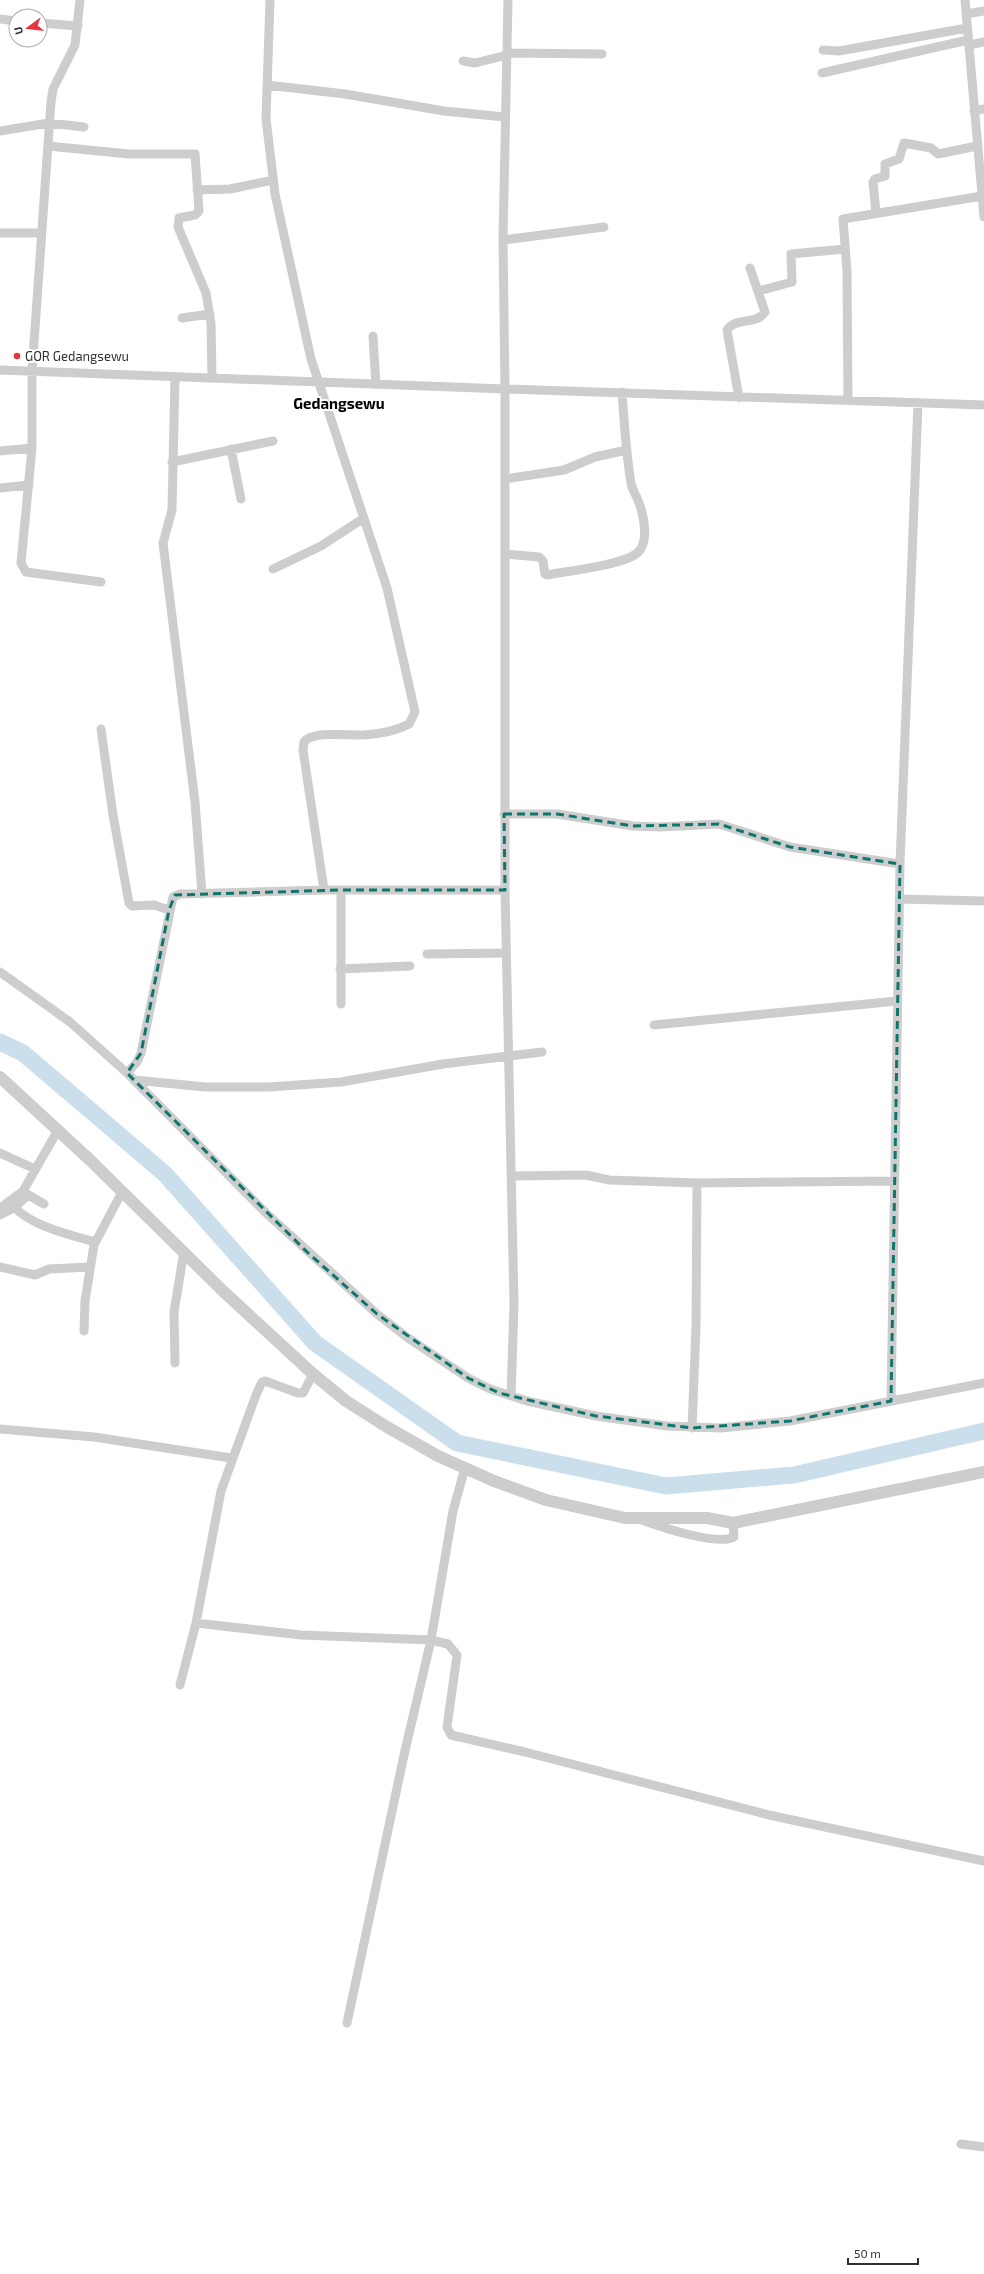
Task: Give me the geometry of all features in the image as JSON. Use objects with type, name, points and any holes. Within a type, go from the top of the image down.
[{"type":"street","points":[[80,0],[78,26],[71,57],[53,89],[49,123],[32,371],[32,448],[21,563],[24,571],[100,582]]},
{"type":"street","points":[[270,0],[267,134],[273,180],[311,359],[395,617],[415,712],[409,724],[401,728],[363,735],[313,736],[304,742],[303,750],[324,890]]},
{"type":"street","points":[[508,0],[503,240],[505,389],[504,814],[507,1057],[514,1312],[511,1396]]},
{"type":"street","points":[[965,0],[984,217]]},
{"type":"street","points":[[966,14],[984,11]]},
{"type":"street","points":[[48,24],[78,26]]},
{"type":"street","points":[[823,50],[839,51],[967,28]]},
{"type":"street","points":[[822,73],[968,43],[984,42]]},
{"type":"street","points":[[463,61],[475,62],[507,54],[602,54]]},
{"type":"street","points":[[267,85],[345,94],[444,111],[505,117]]},
{"type":"street","points":[[974,111],[984,109]]},
{"type":"street","points":[[0,131],[49,123],[84,126]]},
{"type":"street","points":[[876,213],[873,182],[875,179],[885,176],[885,164],[899,159],[904,143],[931,148],[938,154],[978,146]]},
{"type":"street","points":[[48,146],[129,154],[195,154],[199,211],[195,214],[179,218],[178,227],[201,276],[210,314],[212,377]]},
{"type":"street","points":[[197,190],[230,189],[273,180]]},
{"type":"street","points":[[848,400],[847,271],[843,219],[982,193]]},
{"type":"street","points":[[503,240],[604,227]]},
{"type":"street","points":[[0,234],[41,233]]},
{"type":"street","points":[[759,291],[792,282],[791,254],[845,249]]},
{"type":"street","points":[[739,398],[727,330],[733,325],[763,316],[764,307],[750,268]]},
{"type":"street","points":[[182,318],[210,314]]},
{"type":"street","points":[[373,336],[376,384]]},
{"type":"street","points":[[0,370],[622,392],[739,398],[984,405]]},
{"type":"street","points":[[175,377],[172,510],[163,543],[194,802],[202,894]]},
{"type":"street","points":[[505,554],[539,557],[543,561],[544,574],[547,575],[616,561],[636,554],[643,546],[644,528],[641,507],[631,484],[622,392]]},
{"type":"street","points":[[891,1401],[899,899],[918,403]]},
{"type":"street","points":[[172,462],[273,441]]},
{"type":"street","points":[[0,451],[32,448]]},
{"type":"street","points":[[231,449],[242,499]]},
{"type":"street","points":[[505,479],[564,470],[595,456],[627,450]]},
{"type":"street","points":[[0,488],[29,485]]},
{"type":"street","points":[[272,569],[321,546],[364,518]]},
{"type":"street","points":[[101,729],[113,815],[129,903],[132,906],[154,905],[169,910]]},
{"type":"street","points":[[504,814],[557,814],[640,826],[718,824],[790,847],[900,864]]},
{"type":"street","points":[[128,1073],[137,1062],[141,1053],[169,910],[175,895],[324,890],[505,890]]},
{"type":"street","points":[[341,890],[341,1004]]},
{"type":"street","points":[[899,899],[984,900]]},
{"type":"street","points":[[426,954],[506,953]]},
{"type":"street","points":[[340,969],[410,966]]},
{"type":"street","points":[[0,972],[70,1022],[128,1073],[266,1213],[377,1314],[408,1338],[468,1378],[490,1389],[511,1396],[596,1416],[692,1428],[721,1428],[790,1421],[984,1383]]},
{"type":"street","points":[[654,1024],[897,1000]]},
{"type":"street","points":[[135,1080],[205,1087],[269,1087],[341,1082],[443,1064],[542,1052]]},
{"type":"street","points":[[0,1077],[58,1130],[184,1251],[224,1292],[313,1374],[346,1400],[387,1427],[465,1468],[546,1500],[612,1517],[639,1519],[707,1518],[733,1523],[984,1472]]},
{"type":"street","points":[[0,1215],[25,1193],[35,1169],[58,1130]]},
{"type":"street","points":[[0,1153],[35,1169]]},
{"type":"street","points":[[511,1176],[586,1175],[609,1180],[697,1183],[894,1181]]},
{"type":"street","points":[[692,1428],[696,1327],[697,1183]]},
{"type":"street","points":[[84,1331],[90,1267],[95,1242],[122,1192]]},
{"type":"street","points":[[25,1193],[44,1204]]},
{"type":"street","points":[[0,1208],[12,1205],[42,1225],[95,1242]]},
{"type":"street","points":[[175,1363],[174,1312],[184,1251]]},
{"type":"street","points":[[0,1267],[35,1275],[49,1269],[90,1267]]},
{"type":"street","points":[[180,1685],[196,1623],[221,1491],[231,1458],[262,1382],[265,1381],[301,1393],[304,1392],[313,1374]]},
{"type":"street","points":[[0,1429],[94,1437],[231,1458]]},
{"type":"street","points":[[347,2024],[402,1762],[431,1640],[452,1518],[465,1468]]},
{"type":"street","points":[[639,1519],[680,1534],[724,1539],[734,1537],[733,1523]]},
{"type":"street","points":[[196,1623],[301,1635],[431,1640],[448,1644],[457,1655],[446,1727],[448,1732],[457,1738],[525,1752],[769,1815],[984,1861]]},
{"type":"street","points":[[961,2144],[984,2147]]},
{"type":"highlighted area","points":[[504,814],[557,814],[633,826],[719,824],[790,847],[900,864],[891,1401],[790,1421],[692,1428],[596,1416],[499,1393],[468,1378],[377,1314],[307,1252],[127,1073],[141,1053],[169,910],[175,895],[341,890],[505,890]]},
{"type":"waterway","points":[[0,1042],[23,1053],[165,1174],[315,1343],[457,1443],[666,1486],[794,1475],[984,1431]]},
{"type":"place","name":"GOR Gedangsewu","points":[[17,356]]},
{"type":"district","name":"Gedangsewu","points":[[339,403]]}]
